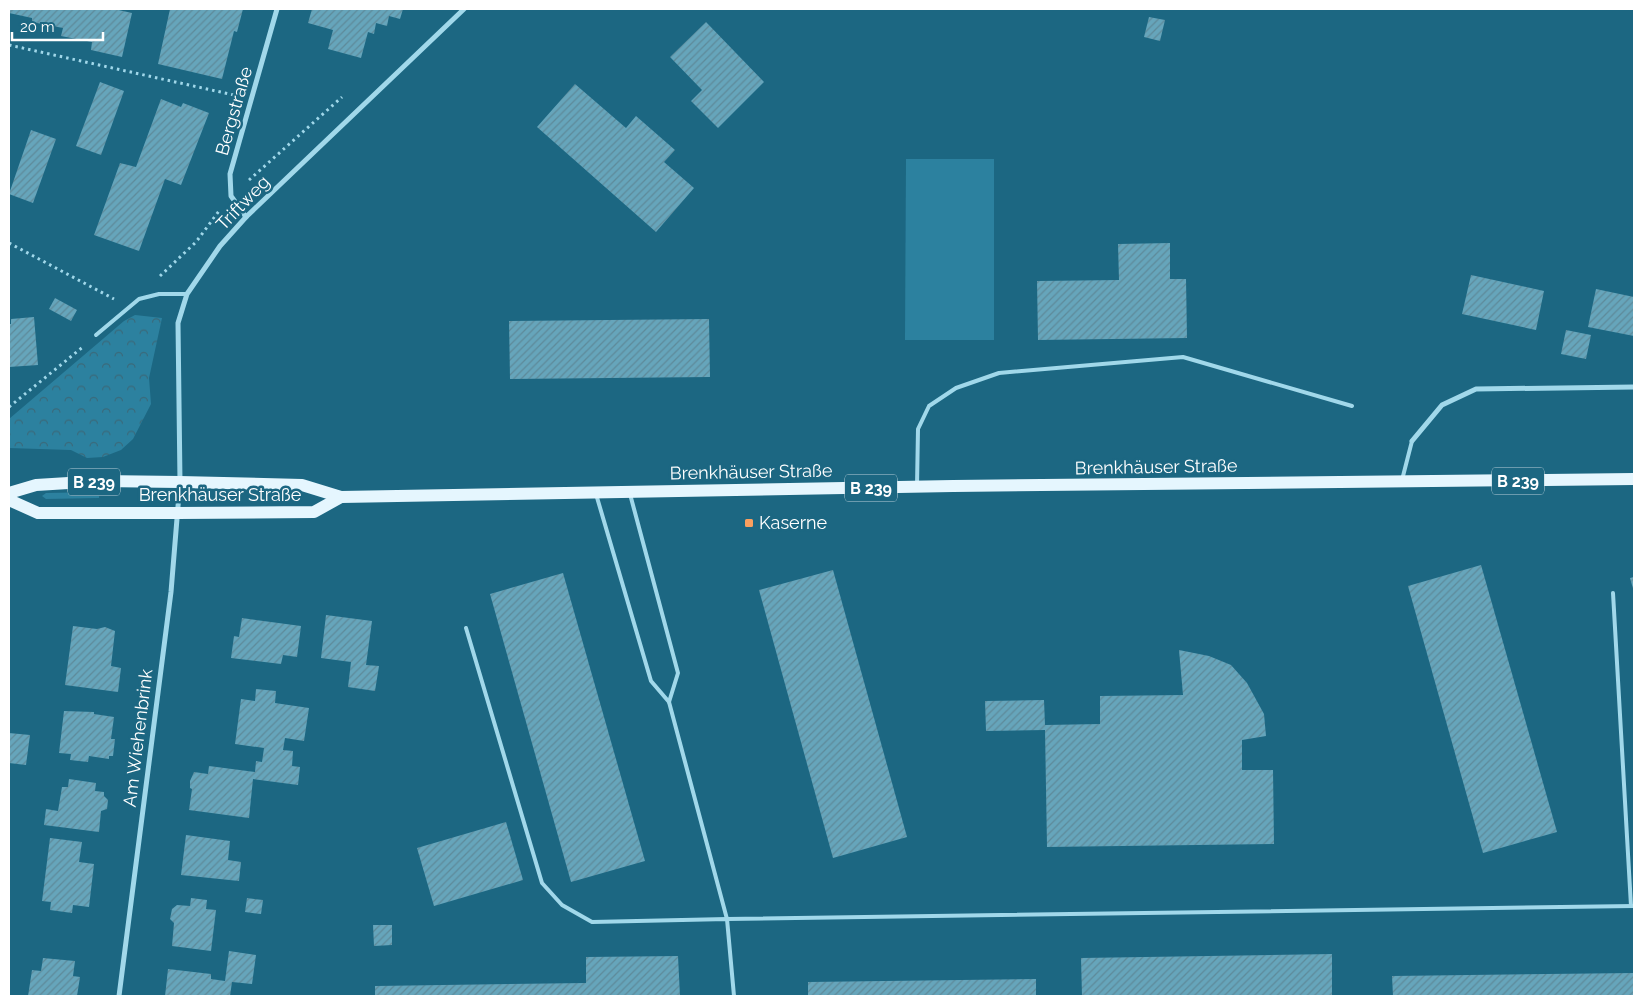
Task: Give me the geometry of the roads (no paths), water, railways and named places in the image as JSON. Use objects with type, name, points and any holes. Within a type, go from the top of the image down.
[{"type":"main road","name":"Brenkhäuser Straße","points":[[9,493],[36,485],[102,481],[302,485],[341,497],[917,487],[1634,479]]},
{"type":"main road","name":"Brenkhäuser Straße","points":[[9,500],[38,513],[314,512],[341,497]]},
{"type":"street","name":"Bergstraße","points":[[246,217],[231,196],[230,174],[277,9]]},
{"type":"street","name":"Triftweg","points":[[180,482],[178,323],[187,294],[220,246],[246,217],[464,9]]},
{"type":"street","points":[[1412,441],[1442,405],[1476,389],[1634,387]]},
{"type":"street","name":"Am Wiehenbrink","points":[[119,996],[171,592],[180,482]]},
{"type":"lane","points":[[96,336],[139,299],[159,294],[187,294]]},
{"type":"lane","points":[[917,487],[918,428],[929,406],[956,388],[999,373],[1183,357],[1352,406]]},
{"type":"lane","points":[[1401,482],[1412,441]]},
{"type":"lane","points":[[596,492],[651,682],[669,702],[727,920],[734,996]]},
{"type":"lane","points":[[630,492],[678,673],[669,702]]},
{"type":"lane","points":[[466,628],[542,883],[562,905],[592,922],[1633,906],[1613,593]]},
{"type":"place","name":"Kaserne","points":[[749,523]]}]
